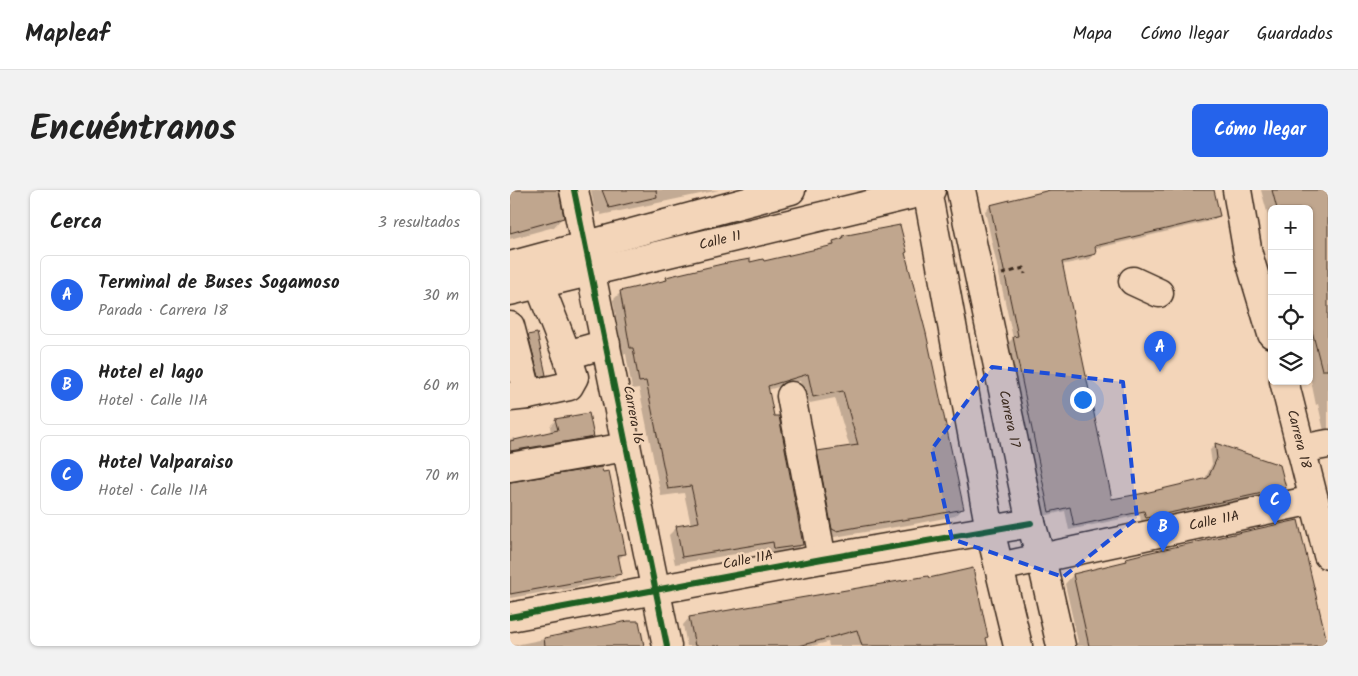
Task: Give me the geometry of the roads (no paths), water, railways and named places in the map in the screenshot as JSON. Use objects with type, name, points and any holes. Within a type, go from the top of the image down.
[{"type":"street","name":"Carrera 16","points":[[574,190],[667,646]]},
{"type":"street","name":"Calle 11","points":[[510,291],[539,284],[588,259],[792,190]]},
{"type":"street","name":"Calle 11","points":[[510,266],[588,259],[928,190]]},
{"type":"street","points":[[928,190],[990,530],[1018,646]]},
{"type":"street","name":"Carrera 17","points":[[961,190],[1031,523],[1061,646]]},
{"type":"street","points":[[1237,190],[1248,254],[1268,321]]},
{"type":"street","points":[[1132,281],[1159,293]]},
{"type":"street","points":[[539,284],[574,377],[569,386],[519,396],[510,324],[550,314]]},
{"type":"street","points":[[567,355],[606,344]]},
{"type":"street","name":"Carrera 18","points":[[1285,385],[1328,555]]},
{"type":"street","points":[[791,396],[822,559]]},
{"type":"street","points":[[1300,449],[1328,444]]},
{"type":"street","points":[[510,467],[626,447]]},
{"type":"street","name":"Calle 11A","points":[[999,567],[1313,500]]},
{"type":"street","name":"Calle 11A","points":[[510,617],[822,559],[1031,523]]},
{"type":"place","name":"Terminal de Buses Sogamoso","points":[[1160,372]]},
{"type":"place","name":"Hotel Valparaiso","points":[[1275,525]]},
{"type":"place","name":"Hotel el lago","points":[[1163,552]]}]
